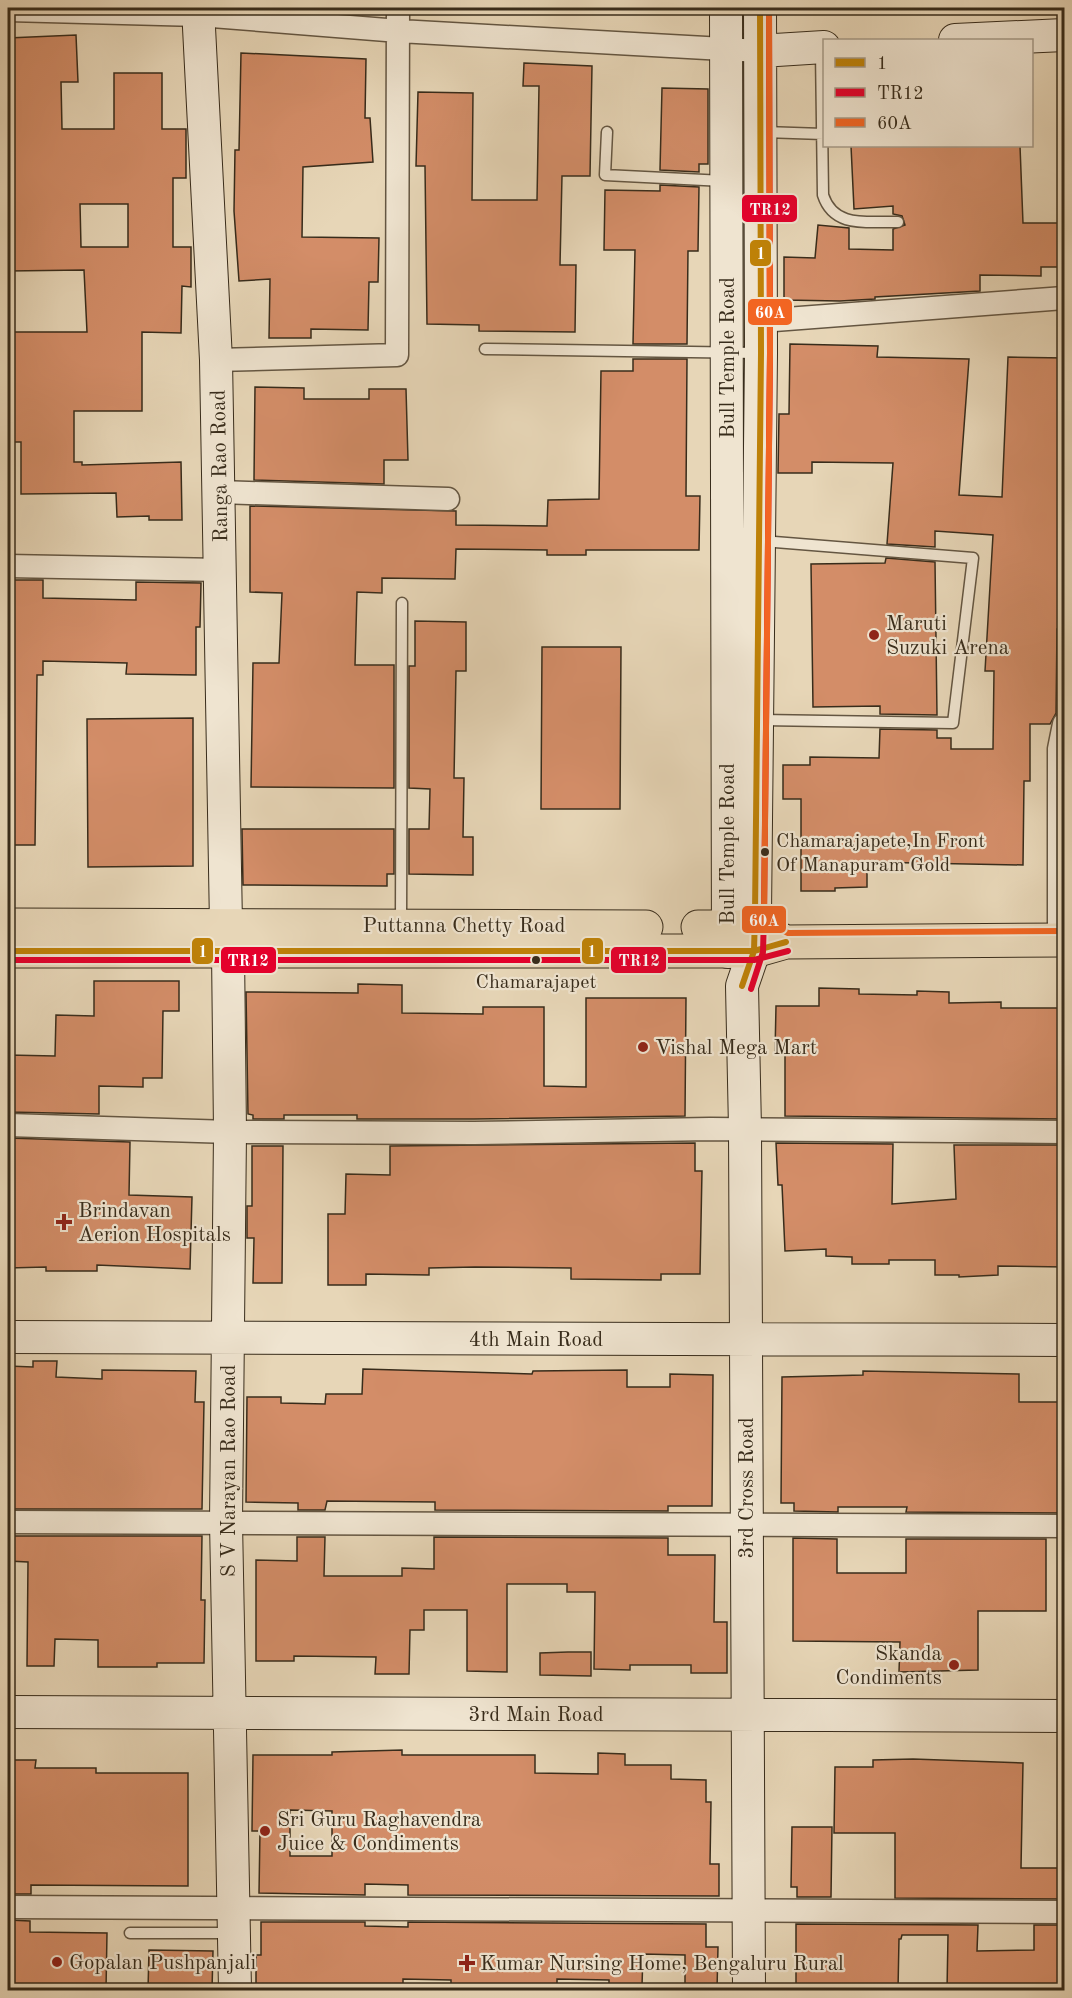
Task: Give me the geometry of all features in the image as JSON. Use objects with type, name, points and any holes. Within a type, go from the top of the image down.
[{"type":"main road","name":"Bull Temple Road","points":[[726,8],[727,353],[742,986]]},
{"type":"main road","name":"Bull Temple Road","points":[[741,939],[757,720],[761,353],[760,8]]},
{"type":"main road","name":"Ranga Rao Road","points":[[199,11],[216,360],[227,938]]},
{"type":"main road","points":[[977,39],[1065,35]]},
{"type":"main road","points":[[760,51],[823,48]]},
{"type":"main road","name":"Puttanna Chetty Road","points":[[8,951],[227,938],[401,924],[786,942],[1062,940]]},
{"type":"main road","name":"Puttanna Chetty Road","points":[[8,925],[227,938],[741,939]]},
{"type":"main road","name":"S V Narayan Rao Road","points":[[227,938],[230,1132],[226,1522],[235,1990]]},
{"type":"main road","name":"3rd Cross Road","points":[[742,986],[745,1129],[749,1990]]},
{"type":"main road","name":"4th Main Road","points":[[8,1337],[1065,1341]]},
{"type":"main road","name":"3rd Main Road","points":[[8,1712],[1065,1716]]},
{"type":"street","points":[[216,360],[397,355],[398,8]]},
{"type":"street","points":[[8,10],[199,11],[399,31],[760,51]]},
{"type":"street","points":[[760,321],[1065,298]]},
{"type":"street","points":[[219,492],[448,499]]},
{"type":"street","points":[[8,566],[221,570]]},
{"type":"street","points":[[1062,940],[1059,749],[1065,724]]},
{"type":"street","points":[[8,1125],[230,1132],[474,1133],[745,1129],[1065,1132]]},
{"type":"street","points":[[8,1522],[1065,1527]]},
{"type":"street","points":[[8,1907],[234,1920],[748,1911],[1065,1912]]},
{"type":"lane","points":[[823,48],[823,195],[832,213],[843,219],[898,222]]},
{"type":"lane","points":[[607,132],[605,175],[727,181]]},
{"type":"lane","points":[[760,132],[823,134]]},
{"type":"lane","points":[[484,349],[761,353]]},
{"type":"lane","points":[[757,720],[953,723],[973,558],[759,541]]},
{"type":"lane","points":[[401,924],[402,603]]},
{"type":"lane","points":[[130,1933],[234,1920]]},
{"type":"building","points":[[76,35],[78,82],[61,82],[62,129],[114,129],[114,73],[162,73],[162,129],[186,129],[186,178],[173,178],[173,247],[191,247],[191,287],[182,286],[181,333],[142,332],[142,411],[74,411],[74,462],[82,462],[82,465],[181,462],[182,520],[149,520],[149,516],[117,517],[116,493],[21,494],[21,442],[8,442],[8,332],[87,332],[84,270],[8,271],[8,38]],"holes":[[[80,204],[128,204],[128,247],[81,247]]]},
{"type":"building","points":[[241,53],[366,59],[365,118],[370,118],[373,162],[303,167],[302,237],[379,238],[378,282],[369,282],[368,330],[311,329],[311,338],[269,338],[270,279],[239,281],[234,211],[235,150],[239,150]]},
{"type":"building","points":[[524,63],[592,66],[590,176],[562,176],[560,265],[576,265],[575,332],[479,331],[479,325],[427,324],[425,166],[416,166],[418,92],[473,93],[472,200],[537,200],[539,86],[523,86]]},
{"type":"building","points":[[662,88],[708,89],[708,164],[699,164],[699,172],[660,170]]},
{"type":"building","points":[[851,147],[1020,147],[1023,223],[1065,223],[1065,267],[1041,267],[1041,276],[980,275],[980,291],[840,301],[784,300],[784,257],[815,258],[818,225],[849,228],[849,249],[893,250],[893,229],[905,225],[902,216],[893,214],[893,206],[854,209]]},
{"type":"building","points":[[660,185],[699,187],[698,251],[688,251],[687,344],[633,344],[635,250],[604,250],[605,190],[660,191]]},
{"type":"building","points":[[790,344],[878,346],[877,357],[969,359],[959,495],[1002,497],[1008,357],[1065,358],[1065,591],[1061,590],[1060,629],[1057,629],[1056,713],[1050,724],[1030,724],[1030,781],[1024,781],[1023,865],[867,862],[867,887],[835,888],[835,891],[801,891],[801,799],[783,799],[783,765],[810,765],[810,757],[879,758],[880,729],[937,730],[937,738],[951,738],[951,749],[993,749],[994,671],[985,671],[993,535],[935,531],[935,547],[887,544],[893,463],[812,462],[812,473],[778,473],[779,414],[789,414]]},
{"type":"building","points":[[633,359],[687,359],[686,496],[700,496],[699,550],[586,550],[586,555],[547,555],[547,550],[456,549],[455,579],[382,578],[382,593],[357,592],[355,665],[394,665],[394,788],[251,787],[253,663],[279,663],[282,593],[250,592],[250,506],[456,511],[456,525],[547,526],[548,500],[599,499],[601,371],[633,371]]},
{"type":"building","points":[[255,387],[304,388],[304,399],[369,399],[369,389],[406,389],[408,460],[384,460],[384,484],[254,480]]},
{"type":"building","name":"Maruti Suzuki Arena","points":[[886,558],[935,562],[937,715],[880,714],[880,706],[813,707],[811,564],[885,563]]},
{"type":"building","points":[[8,580],[43,580],[43,598],[136,600],[136,582],[201,583],[200,627],[196,627],[196,675],[126,674],[127,663],[43,661],[43,675],[37,675],[35,845],[8,845]]},
{"type":"building","points":[[415,621],[466,622],[466,671],[456,671],[454,778],[464,778],[463,837],[473,837],[473,875],[409,874],[409,829],[429,829],[430,789],[409,788],[409,666],[415,666]]},
{"type":"building","points":[[542,647],[621,647],[620,809],[541,809]]},
{"type":"building","points":[[193,718],[193,866],[88,867],[87,719]]},
{"type":"building","points":[[242,829],[394,829],[394,874],[387,874],[387,886],[243,885]]},
{"type":"building","points":[[94,981],[179,981],[179,1011],[163,1011],[162,1078],[143,1078],[143,1087],[99,1086],[99,1114],[8,1112],[8,1055],[55,1056],[56,1015],[94,1016]]},
{"type":"building","points":[[358,984],[402,985],[402,1013],[483,1014],[483,1007],[544,1007],[544,1086],[586,1087],[586,998],[686,998],[685,1116],[357,1119],[357,1115],[284,1115],[284,1119],[253,1119],[253,1115],[248,1114],[246,992],[358,993]]},
{"type":"building","points":[[819,988],[859,989],[859,994],[917,995],[917,991],[949,992],[949,1003],[1001,1002],[1001,1008],[1065,1008],[1065,1119],[785,1116],[785,1053],[775,1053],[776,1006],[819,1006]]},
{"type":"building","points":[[8,1138],[130,1142],[129,1195],[192,1197],[190,1269],[97,1265],[97,1271],[46,1271],[46,1267],[8,1268]]},
{"type":"building","points":[[695,1143],[695,1171],[702,1171],[700,1274],[661,1274],[661,1280],[571,1279],[571,1268],[429,1268],[429,1275],[366,1274],[366,1285],[328,1285],[328,1214],[345,1214],[346,1174],[390,1175],[390,1146]]},
{"type":"building","points":[[776,1143],[893,1144],[892,1204],[956,1199],[954,1145],[1065,1145],[1065,1267],[998,1266],[998,1275],[959,1277],[959,1275],[935,1275],[935,1260],[889,1260],[889,1264],[852,1264],[852,1257],[826,1256],[826,1249],[785,1251],[782,1185],[778,1185]]},
{"type":"building","points":[[252,1146],[283,1146],[282,1283],[253,1283],[254,1238],[247,1238],[247,1206],[252,1206]]},
{"type":"building","points":[[33,1361],[57,1361],[56,1377],[102,1379],[102,1370],[196,1371],[195,1402],[204,1402],[202,1509],[8,1509],[8,1366],[33,1367]]},
{"type":"building","points":[[363,1369],[532,1374],[533,1371],[627,1370],[627,1387],[670,1387],[670,1374],[713,1375],[712,1506],[668,1506],[668,1511],[435,1510],[435,1502],[327,1501],[325,1510],[298,1510],[298,1503],[246,1502],[247,1397],[281,1397],[281,1403],[325,1404],[326,1394],[362,1394]]},
{"type":"building","points":[[863,1371],[1019,1374],[1019,1402],[1065,1402],[1065,1513],[906,1512],[907,1507],[838,1507],[838,1512],[794,1511],[794,1503],[781,1503],[782,1377],[863,1375]]},
{"type":"building","points":[[8,1536],[202,1536],[201,1600],[205,1600],[204,1663],[157,1663],[157,1667],[98,1667],[98,1640],[55,1639],[54,1666],[27,1666],[28,1562],[8,1561]]},
{"type":"building","points":[[297,1537],[325,1537],[324,1576],[402,1576],[402,1568],[434,1569],[434,1537],[668,1538],[668,1555],[715,1555],[714,1622],[727,1622],[727,1673],[691,1673],[691,1665],[630,1665],[630,1670],[594,1669],[595,1592],[567,1592],[567,1584],[507,1584],[507,1672],[467,1671],[467,1610],[424,1610],[424,1630],[410,1630],[409,1674],[375,1674],[376,1657],[294,1656],[294,1661],[256,1661],[256,1560],[297,1561]]},
{"type":"building","points":[[793,1538],[837,1539],[837,1573],[906,1573],[906,1539],[1046,1539],[1046,1611],[978,1611],[978,1670],[899,1672],[900,1642],[793,1641]]},
{"type":"building","points":[[591,1652],[591,1676],[540,1675],[540,1653]]},
{"type":"building","points":[[402,1750],[402,1755],[535,1755],[535,1773],[598,1774],[598,1753],[625,1754],[625,1765],[671,1765],[671,1779],[706,1780],[706,1802],[711,1802],[710,1864],[719,1864],[719,1896],[408,1895],[408,1885],[365,1884],[365,1895],[259,1893],[260,1831],[252,1831],[253,1755],[332,1755],[332,1752]],"holes":[[[290,1810],[332,1811],[332,1856],[290,1856]]]},
{"type":"building","points":[[8,1760],[36,1760],[35,1768],[96,1768],[96,1773],[188,1773],[188,1886],[31,1885],[31,1894],[8,1894]]},
{"type":"building","points":[[873,1760],[1023,1763],[1021,1868],[1065,1868],[1065,1899],[895,1898],[895,1833],[834,1833],[835,1767],[873,1767]]},
{"type":"building","points":[[792,1827],[832,1827],[831,1897],[797,1897],[797,1887],[791,1887]]},
{"type":"building","name":"Gopalan Pushpanjali","points":[[8,1920],[30,1921],[30,1932],[107,1933],[106,1990],[8,1990]]},
{"type":"building","points":[[261,1922],[365,1922],[365,1926],[408,1927],[408,1922],[706,1924],[706,1947],[718,1947],[717,1990],[685,1990],[685,1955],[643,1954],[642,1986],[609,1985],[609,1980],[557,1979],[557,1990],[451,1990],[451,1980],[403,1979],[403,1990],[334,1990],[334,1985],[256,1984],[256,1955],[261,1955]]},
{"type":"building","points":[[796,1924],[978,1925],[977,1951],[1034,1950],[1034,1925],[1065,1925],[1065,1974],[1060,1974],[1059,1990],[947,1990],[948,1935],[902,1935],[899,1939],[898,1990],[848,1990],[848,1985],[796,1985]]},
{"type":"building","points":[[149,1950],[213,1951],[212,1990],[148,1990]]},
{"type":"transit line","name":"1","points":[[742,986],[754,951],[755,914],[761,353],[760,8]]},
{"type":"transit line","name":"TR12","points":[[751,989],[763,952],[764,914],[770,353],[769,8]]},
{"type":"transit line","name":"60A","points":[[769,8],[770,353],[764,921],[788,933],[1064,931]]},
{"type":"transit line","name":"1","points":[[8,951],[754,951],[786,942]]},
{"type":"transit line","name":"TR12","points":[[8,960],[754,960],[788,951]]},
{"type":"place","name":"Maruti Suzuki Arena","points":[[874,635]]},
{"type":"place","name":"Chamarajapete,In Front Of Manapuram Gold","points":[[765,852]]},
{"type":"place","name":"Chamarajapet","points":[[536,960]]},
{"type":"place","name":"Vishal Mega Mart","points":[[643,1047]]},
{"type":"place","name":"Brindavan Aerion Hospitals","points":[[64,1222]]},
{"type":"place","name":"Skanda Condiments","points":[[954,1665]]},
{"type":"place","name":"Sri Guru Raghavendra Juice & Condiments","points":[[265,1831]]},
{"type":"place","name":"Gopalan Pushpanjali","points":[[57,1962]]},
{"type":"place","name":"Kumar Nursing Home, Bengaluru Rural","points":[[467,1963]]}]
